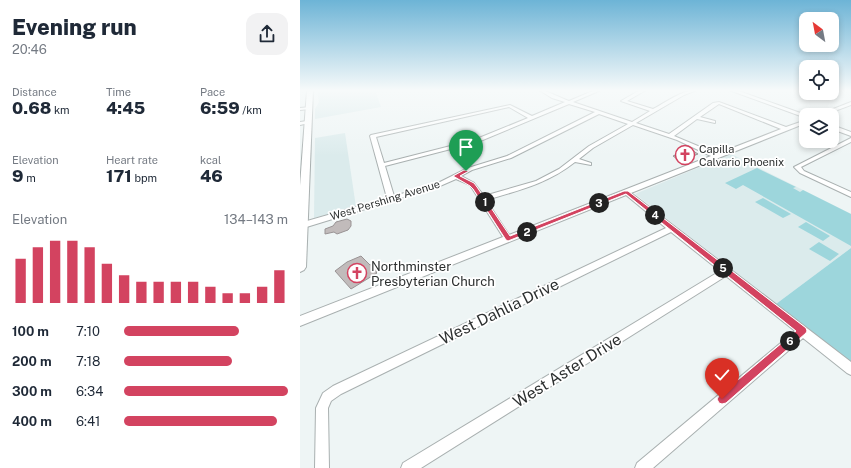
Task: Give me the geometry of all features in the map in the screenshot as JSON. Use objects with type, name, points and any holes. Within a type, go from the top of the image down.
[{"type":"main road","points":[[300,267],[304,112]]},
{"type":"street","points":[[391,199],[373,136],[483,112]]},
{"type":"street","points":[[521,112],[532,118]]},
{"type":"street","points":[[381,165],[476,141],[548,112]]},
{"type":"street","points":[[599,112],[686,142],[716,156]]},
{"type":"street","name":"West Pershing Avenue","points":[[301,226],[438,185],[470,169],[503,159],[599,112]]},
{"type":"street","points":[[483,199],[538,182],[575,160],[591,147],[652,112]]},
{"type":"street","points":[[670,136],[704,112]]},
{"type":"street","points":[[742,112],[786,129]]},
{"type":"street","points":[[696,117],[713,122]]},
{"type":"street","points":[[300,321],[799,124]]},
{"type":"street","points":[[839,130],[851,134]]},
{"type":"street","points":[[851,140],[798,165],[797,169],[851,195]]},
{"type":"street","points":[[436,143],[440,150]]},
{"type":"street","points":[[575,160],[589,164]]},
{"type":"street","points":[[456,176],[472,184],[508,239]]},
{"type":"street","points":[[626,192],[851,369]]},
{"type":"street","name":"West Dahlia Drive","points":[[322,468],[322,408],[327,397],[337,390],[672,228]]},
{"type":"street","name":"West Aster Drive","points":[[408,468],[727,271]]},
{"type":"street","points":[[642,468],[803,331]]},
{"type":"shaded area","points":[[315,112],[354,112],[315,119]]},
{"type":"shaded area","points":[[345,133],[356,207],[314,218],[315,138]]},
{"type":"shaded area","points":[[731,154],[851,214],[851,248],[776,304],[635,194]]},
{"type":"shaded area","points":[[757,168],[796,187],[793,188],[800,192],[803,190],[851,214],[851,246],[743,185],[736,189],[725,183]]},
{"type":"shaded area","points":[[763,198],[791,214],[783,218],[755,202]]},
{"type":"shaded area","points":[[806,222],[830,236],[823,241],[798,227]]},
{"type":"shaded area","points":[[819,242],[839,254],[830,261],[809,249]]},
{"type":"shaded area","points":[[851,248],[851,362],[776,304]]},
{"type":"building","name":"Capilla Calvario Phoenix","points":[[690,149],[698,154],[680,161],[673,156]]},
{"type":"building","points":[[347,219],[351,221],[351,226],[348,230],[337,234],[334,232],[325,234],[325,229],[333,226],[336,222]]},
{"type":"building","name":"Northminster Presbyterian Church","points":[[361,256],[370,265],[377,263],[381,267],[376,272],[377,273],[351,289],[335,271],[347,262]]},
{"type":"place","name":"Capilla Calvario Phoenix","points":[[685,155]]},
{"type":"place","name":"Northminster Presbyterian Church","points":[[357,273]]},
{"type":"route","points":[[466,171],[456,176],[472,184],[508,239],[626,192],[803,331],[722,399]]}]
